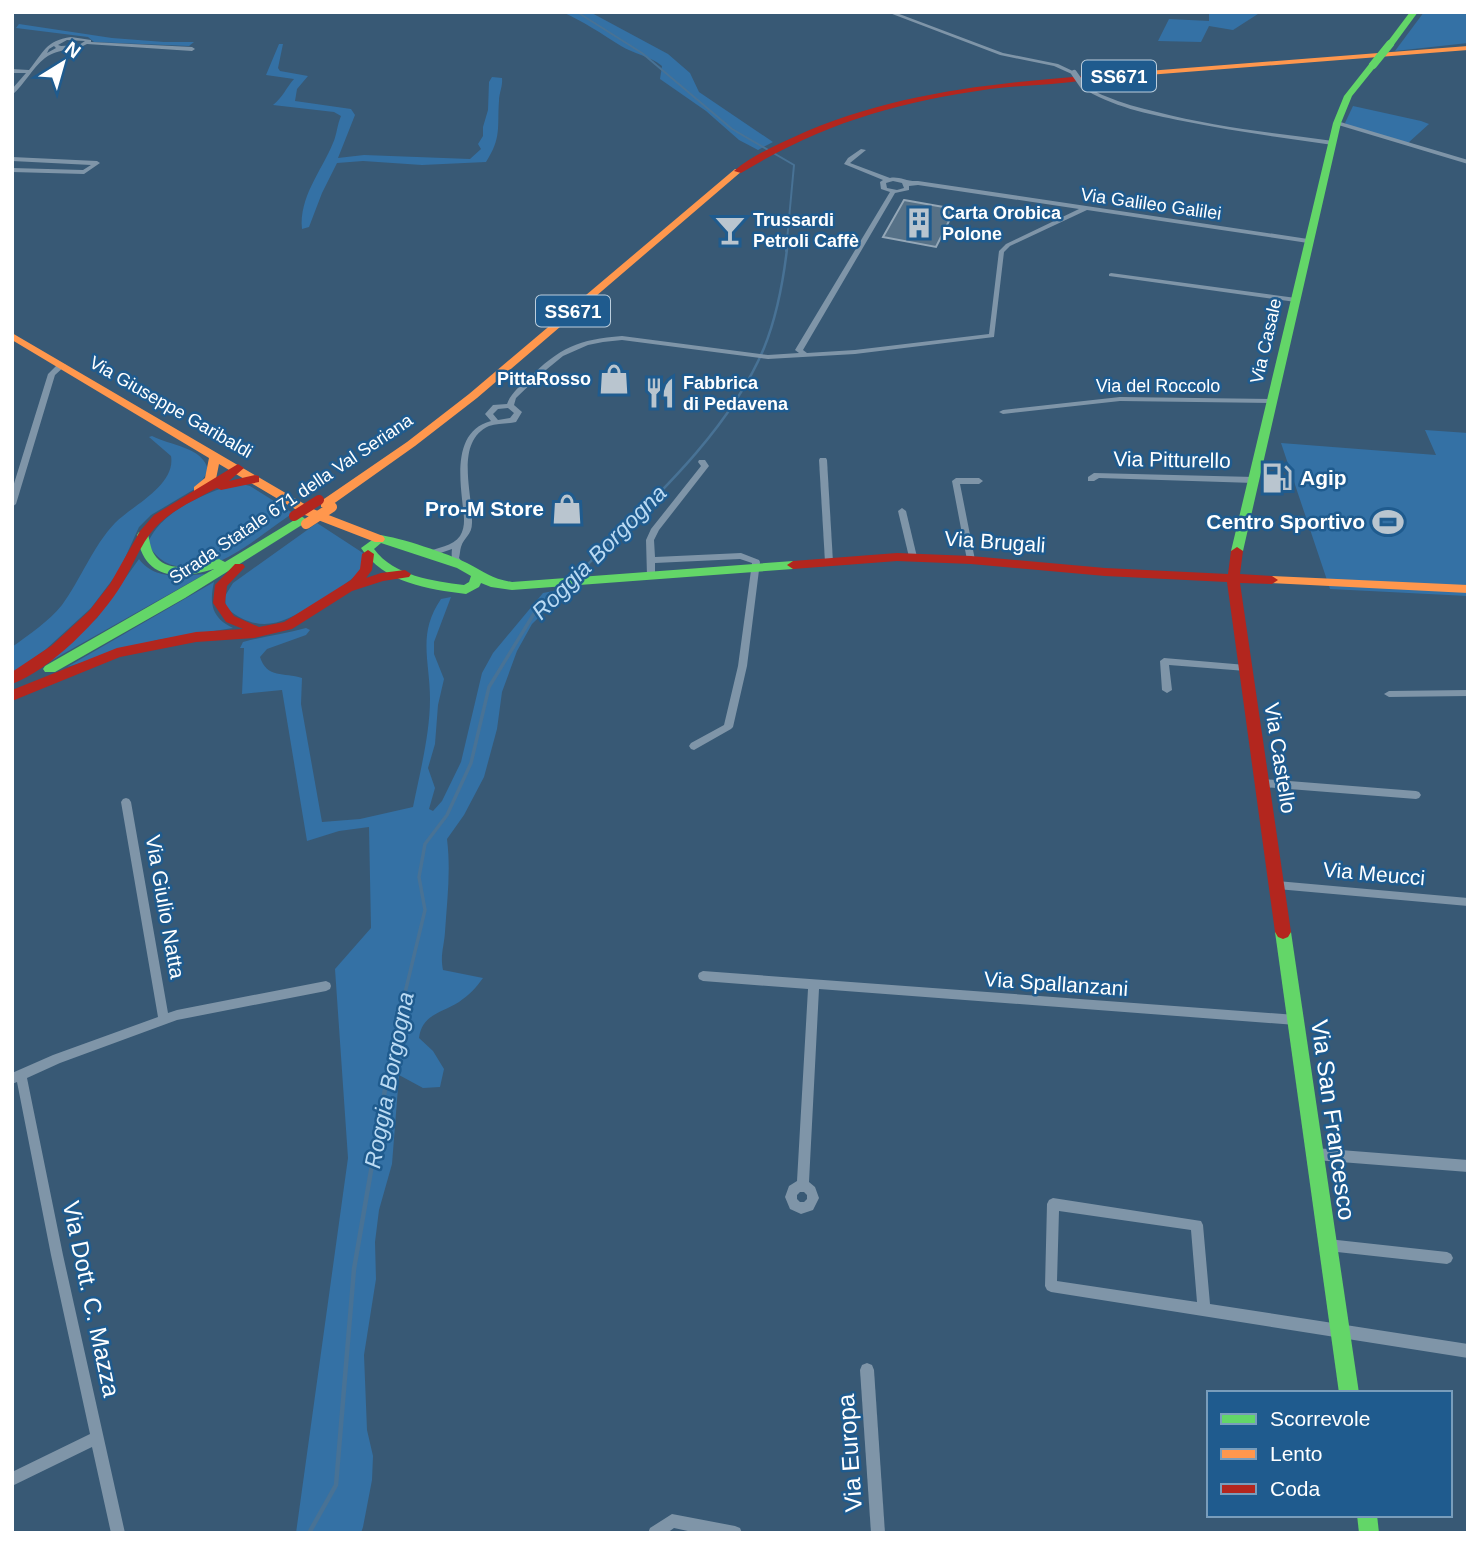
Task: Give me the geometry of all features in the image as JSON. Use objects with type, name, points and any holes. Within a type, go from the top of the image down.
[{"type":"main road","name":"Via Casale","points":[[1233,579],[1233,567],[1339,118],[1348,96],[1414,12]]},
{"type":"main road","name":"Strada Statale 671 della Val Seriana","points":[[12,688],[181,595],[325,504],[473,396],[753,160],[822,125],[868,110],[963,89],[1468,48]]},
{"type":"main road","name":"Via Giuseppe Garibaldi","points":[[12,337],[255,479],[303,518],[323,524],[371,547],[377,562],[405,574],[466,590],[586,581]]},
{"type":"main road","points":[[211,484],[215,455]]},
{"type":"main road","points":[[12,679],[50,654],[94,614],[113,590],[143,535],[156,520],[211,484],[229,478],[237,468]]},
{"type":"main road","points":[[211,484],[255,479]]},
{"type":"main road","points":[[143,535],[142,548],[146,557],[157,566],[174,571],[194,571],[232,556],[303,518]]},
{"type":"main road","points":[[270,630],[237,625],[225,617],[218,606],[218,595],[233,571],[303,518]]},
{"type":"main road","name":"Via Giuseppe Garibaldi","points":[[371,547],[388,540],[461,565],[491,583],[512,586]]},
{"type":"main road","points":[[341,593],[362,575],[371,547]]},
{"type":"main road","name":"Via Brugali","points":[[586,581],[913,558],[971,560],[1105,572],[1468,589]]},
{"type":"main road","points":[[12,696],[117,653],[196,636],[254,633],[288,626],[341,593],[368,581],[405,574]]},
{"type":"main road","points":[[466,590],[475,584],[477,576]]},
{"type":"main road","name":"Via Castello","points":[[1233,579],[1274,854]]},
{"type":"main road","name":"Via San Francesco","points":[[1274,854],[1349,1391]]},
{"type":"street","points":[[889,12],[1002,54],[1056,65],[1074,73],[1083,86],[1102,99],[1151,113],[1332,144]]},
{"type":"street","points":[[12,93],[41,58],[59,45],[75,38],[89,41],[87,43]]},
{"type":"street","points":[[59,45],[87,43],[192,49]]},
{"type":"street","points":[[12,71],[31,72]]},
{"type":"street","points":[[1339,118],[1468,162]]},
{"type":"street","name":"Via Galileo Galilei","points":[[863,150],[847,164],[907,184],[918,183],[1308,241]]},
{"type":"street","points":[[12,159],[96,163],[84,172],[12,170]]},
{"type":"street","points":[[23,170],[32,159]]},
{"type":"street","points":[[889,180],[881,186],[893,192],[905,190],[907,184]]},
{"type":"street","points":[[805,355],[799,350],[893,192]]},
{"type":"street","points":[[510,406],[513,397],[560,352],[601,338],[622,338],[768,357],[855,352],[992,336],[1001,252],[1008,245],[1086,208]]},
{"type":"street","points":[[1111,275],[1296,300]]},
{"type":"street","points":[[12,504],[52,374],[62,365]]},
{"type":"street","name":"Via del Roccolo","points":[[1003,412],[1120,400],[1272,401]]},
{"type":"street","points":[[429,554],[457,544],[466,535],[468,525],[465,447],[471,436],[478,429],[495,421],[509,422],[518,412],[510,406],[496,407],[490,412],[490,417],[495,421]]},
{"type":"street","points":[[823,460],[829,562]]},
{"type":"street","points":[[651,576],[650,540],[655,529],[705,466],[702,461]]},
{"type":"street","name":"Via Pitturello","points":[[1091,479],[1097,475],[1254,480]]},
{"type":"street","points":[[971,560],[956,481],[979,481]]},
{"type":"street","points":[[902,511],[913,558]]},
{"type":"street","points":[[457,544],[455,558],[461,565]]},
{"type":"street","name":"Via Brugali","points":[[650,560],[741,556],[756,562],[755,568]]},
{"type":"street","points":[[694,746],[728,727],[737,700],[746,647],[755,568]]},
{"type":"street","points":[[1167,690],[1164,662],[1246,668]]},
{"type":"street","points":[[1389,694],[1468,693]]},
{"type":"street","points":[[1263,783],[1416,795]]},
{"type":"street","name":"Via Giulio Natta","points":[[126,802],[164,1020]]},
{"type":"street","name":"Via Meucci","points":[[1277,885],[1468,902]]},
{"type":"street","name":"Via Spallanzani","points":[[703,976],[1296,1020]]},
{"type":"street","points":[[803,1186],[814,985]]},
{"type":"street","points":[[17,1077],[164,1020],[326,986]]},
{"type":"street","name":"Via Dott. C. Mazza","points":[[17,1077],[118,1533]]},
{"type":"street","points":[[1315,1154],[1468,1166]]},
{"type":"street","points":[[1204,1310],[1197,1225],[1053,1204],[1051,1286],[1204,1310],[1340,1330],[1468,1351]]},
{"type":"street","points":[[1328,1245],[1447,1258]]},
{"type":"street","name":"Via Europa","points":[[867,1370],[878,1533]]},
{"type":"street","points":[[12,1479],[97,1438]]},
{"type":"street","points":[[655,1533],[672,1521],[736,1533]]},
{"type":"shaded area","points":[[562,12],[590,12],[668,54],[690,73],[699,92],[773,142],[758,150],[739,140],[706,111],[660,79],[662,66],[626,49]]},
{"type":"shaded area","points":[[1209,12],[1261,12],[1233,30],[1209,26],[1201,42],[1158,41],[1169,19],[1209,21]]},
{"type":"shaded area","points":[[1424,12],[1468,12],[1468,43],[1395,51]]},
{"type":"shaded area","points":[[19,24],[112,38],[194,42],[189,46],[94,42],[88,37],[16,28]]},
{"type":"shaded area","points":[[279,44],[283,44],[278,68],[280,71],[308,76],[297,89],[295,101],[351,109],[355,115],[338,158],[364,155],[470,159],[481,149],[478,144],[483,136],[489,82],[492,77],[502,78],[502,81],[498,132],[491,153],[486,162],[422,165],[363,161],[337,163],[309,227],[302,229],[307,195],[333,143],[341,116],[334,112],[273,105],[294,79],[266,75]]},
{"type":"shaded area","points":[[1353,106],[1429,124],[1408,143],[1347,125],[1345,123]]},
{"type":"shaded area","name":"Centro Sportivo","points":[[1425,430],[1468,433],[1468,596],[1330,589],[1281,443],[1436,455]]},
{"type":"shaded area","points":[[149,437],[193,452],[205,463],[208,471],[198,487],[151,515],[139,527],[119,571],[91,608],[45,650],[12,673],[12,647],[57,611],[107,532],[152,494],[167,476],[171,456]]},
{"type":"shaded area","points":[[238,483],[250,486],[293,513],[223,560],[185,567],[160,559],[148,543],[163,521],[186,504]]},
{"type":"shaded area","points":[[317,523],[363,553],[361,571],[328,596],[282,621],[271,624],[250,622],[226,608],[225,596],[233,583]]},
{"type":"shaded area","points":[[139,559],[145,566],[160,574],[205,574],[47,663],[97,618]]},
{"type":"shaded area","points":[[214,582],[212,604],[216,615],[233,628],[157,640],[67,667]]},
{"type":"shaded area","points":[[569,588],[532,624],[517,651],[502,692],[497,729],[484,777],[464,815],[447,839],[449,874],[443,970],[483,978],[463,999],[428,1019],[421,1030],[419,1038],[433,1051],[444,1069],[440,1087],[423,1088],[399,1075],[392,1164],[379,1210],[375,1242],[376,1279],[364,1355],[367,1430],[373,1456],[372,1480],[363,1527],[361,1533],[296,1533],[348,1158],[335,969],[371,928],[369,827],[339,831],[307,841],[282,690],[242,694],[244,648],[240,648],[243,642],[306,628],[310,630],[306,635],[267,649],[260,657],[272,672],[302,678],[301,704],[322,822],[360,819],[413,807],[430,712],[426,648],[429,624],[441,599],[451,597],[434,642],[434,654],[444,679],[438,705],[435,744],[428,768],[435,788],[429,809],[433,811],[442,801],[461,762],[482,673],[493,653],[543,593]]},
{"type":"building","name":"Carta Orobica Polone","points":[[904,200],[955,209],[936,247],[883,237]]},
{"type":"waterway","name":"Roggia Borgogna","points":[[577,12],[642,53],[732,129],[794,165],[786,251]]},
{"type":"waterway","name":"Roggia Borgogna","points":[[577,575],[681,470],[729,411],[748,380],[769,336],[779,299],[787,249]]},
{"type":"waterway","name":"Roggia Borgogna","points":[[573,579],[577,575]]},
{"type":"waterway","name":"Roggia Borgogna","points":[[404,997],[425,910],[419,877],[425,844],[447,815],[471,763],[489,687],[535,612],[567,584]]},
{"type":"waterway","name":"Roggia Borgogna","points":[[309,1533],[336,1485],[354,1269],[391,1055],[405,996]]},
{"type":"traffic: fast","points":[[1390,44],[1414,12]]},
{"type":"traffic: fast","points":[[1373,65],[1390,44]]},
{"type":"traffic: fast","points":[[1237,551],[1337,123],[1348,96],[1373,65]]},
{"type":"traffic: fast","points":[[50,669],[181,595],[301,520]]},
{"type":"traffic: fast","points":[[143,535],[145,550],[159,567],[181,571],[219,563]]},
{"type":"traffic: fast","points":[[477,576],[475,584],[466,590],[426,583],[385,567],[367,548],[379,539],[388,540],[461,565],[491,583],[512,586],[793,565]]},
{"type":"traffic: fast","points":[[1283,932],[1349,1391]]},
{"type":"traffic: fast","points":[[1367,1517],[1369,1533]]},
{"type":"traffic: slow","points":[[1084,78],[1468,48]]},
{"type":"traffic: slow","points":[[325,504],[411,444],[473,396],[738,171]]},
{"type":"traffic: slow","points":[[12,336],[309,512],[379,539]]},
{"type":"traffic: slow","points":[[198,490],[210,479],[215,455]]},
{"type":"traffic: slow","points":[[306,524],[332,507]]},
{"type":"traffic: slow","points":[[1272,580],[1468,589]]},
{"type":"traffic: jam","points":[[738,171],[819,129],[904,102],[948,93],[1084,78]]},
{"type":"traffic: jam","points":[[12,679],[55,650],[93,614],[114,587],[149,527],[169,510],[216,484],[238,468]]},
{"type":"traffic: jam","points":[[221,486],[255,479]]},
{"type":"traffic: jam","points":[[294,516],[319,500]]},
{"type":"traffic: jam","points":[[1237,551],[1233,579],[1283,932]]},
{"type":"traffic: jam","points":[[12,696],[117,653],[196,637],[254,633],[288,626],[355,583],[366,570],[368,554]]},
{"type":"traffic: jam","points":[[793,565],[897,557],[971,560],[1105,572],[1272,580]]},
{"type":"traffic: jam","points":[[239,567],[221,585],[219,603],[230,619],[253,628]]},
{"type":"traffic: jam","points":[[354,587],[381,577],[405,574]]},
{"type":"place","name":"Carta Orobica Polone","points":[[919,223]]},
{"type":"place","name":"Trussardi Petroli Caffè","points":[[730,230]]},
{"type":"place","name":"PittaRosso","points":[[614,379]]},
{"type":"place","name":"Fabbrica di Pedavena","points":[[660,393]]},
{"type":"place","name":"Agip","points":[[1277,478]]},
{"type":"place","name":"Pro-M Store","points":[[567,509]]},
{"type":"place","name":"Centro Sportivo","points":[[1388,522]]}]
